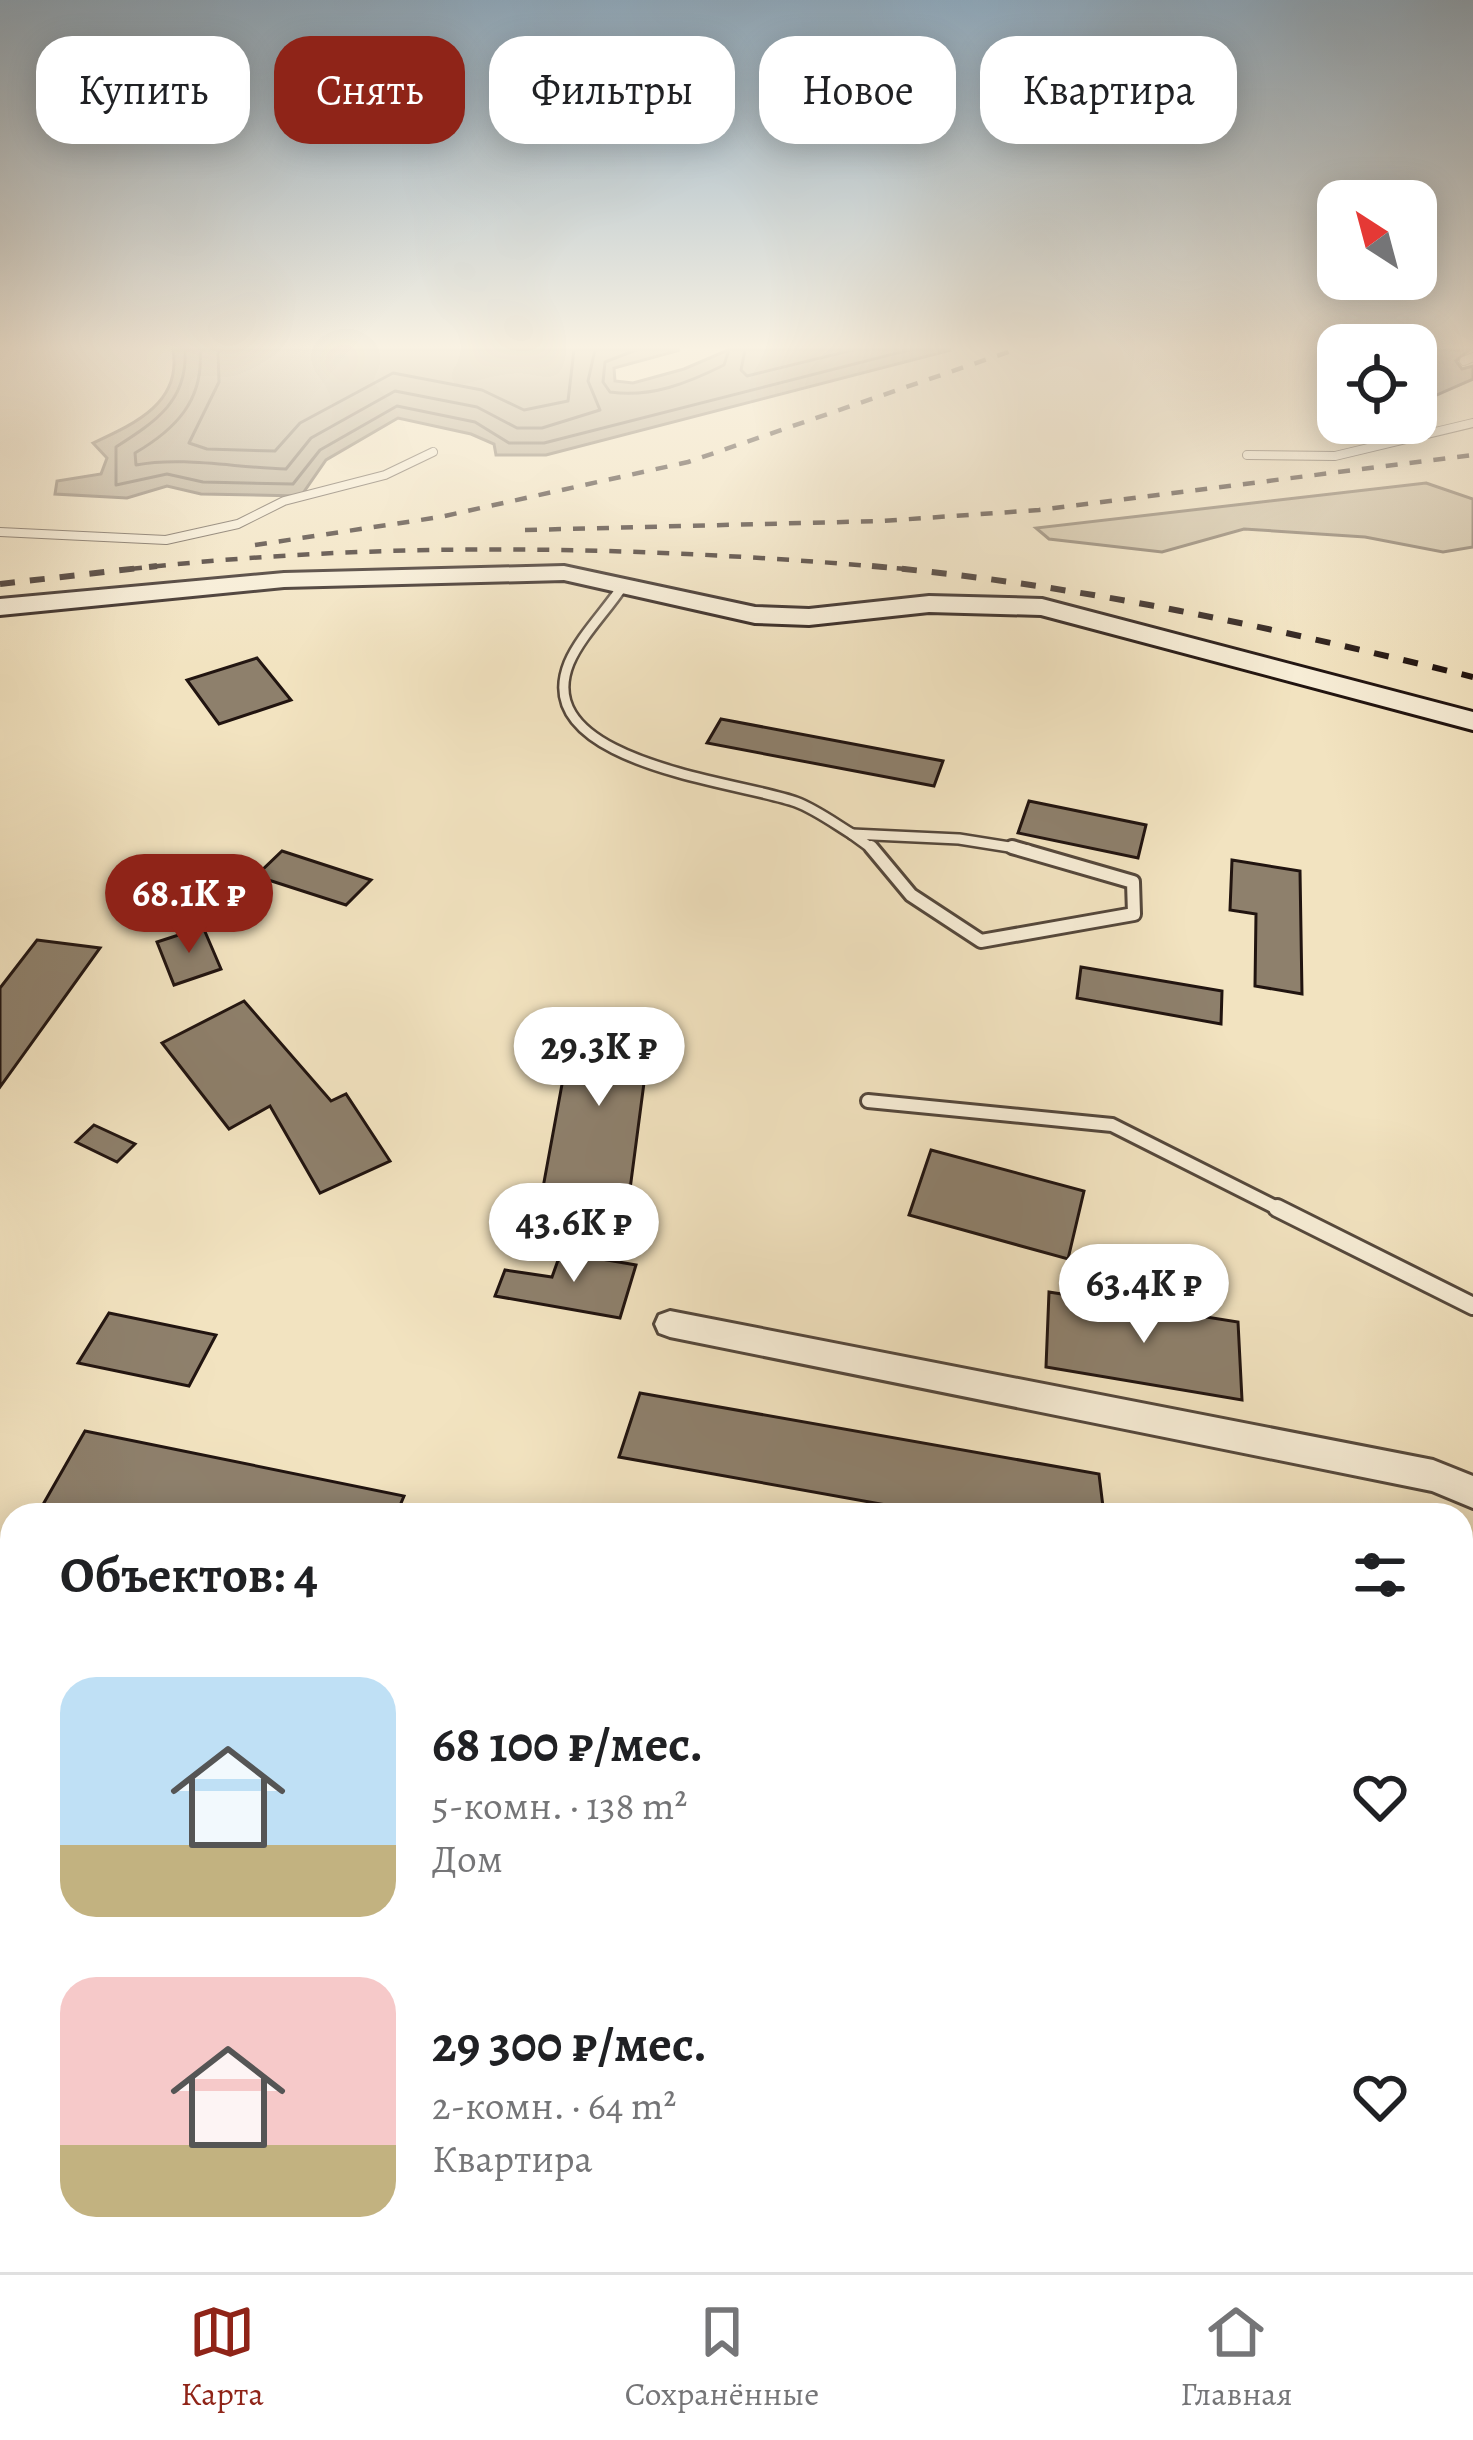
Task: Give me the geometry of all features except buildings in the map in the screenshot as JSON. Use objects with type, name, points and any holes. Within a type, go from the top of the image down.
[{"type":"street","points":[[0,607],[284,580],[564,573],[755,615],[808,616],[929,604],[1042,607],[1473,721]]},
{"type":"street","points":[[670,1324],[1433,1476],[1473,1492]]},
{"type":"lane","points":[[0,532],[166,540],[238,524],[284,501],[385,476],[425,456]]},
{"type":"lane","points":[[1252,456],[1291,463],[1346,456]]},
{"type":"lane","points":[[622,587],[568,664],[567,693],[576,717],[596,736],[647,766],[798,802],[852,834],[869,844],[911,895],[981,941],[1134,914],[1133,882],[1094,865],[908,833],[852,834]]},
{"type":"lane","points":[[868,1101],[1041,1114],[1112,1126],[1473,1306]]},
{"type":"shaded area","points":[[1426,483],[1473,499],[1473,547],[1443,552],[1365,537],[1244,529],[1162,552],[1049,539],[1036,528]]},
{"type":"water","points":[[333,456],[301,496],[201,494],[167,486],[127,498],[55,494],[57,481],[101,474],[107,458]]},
{"type":"railway","points":[[255,545],[440,517],[705,456]]},
{"type":"railway","points":[[525,530],[882,521],[1039,510],[1465,456]]},
{"type":"railway","points":[[134,569],[421,550],[615,551],[889,568]]},
{"type":"railway","points":[[134,569],[157,566]]},
{"type":"railway","points":[[872,566],[889,568]]},
{"type":"railway","points":[[889,568],[906,569]]},
{"type":"railway","points":[[889,568],[1024,584],[1175,610],[1473,677]]},
{"type":"railway","points":[[130,569],[134,569]]},
{"type":"railway","points":[[0,584],[134,569]]}]
